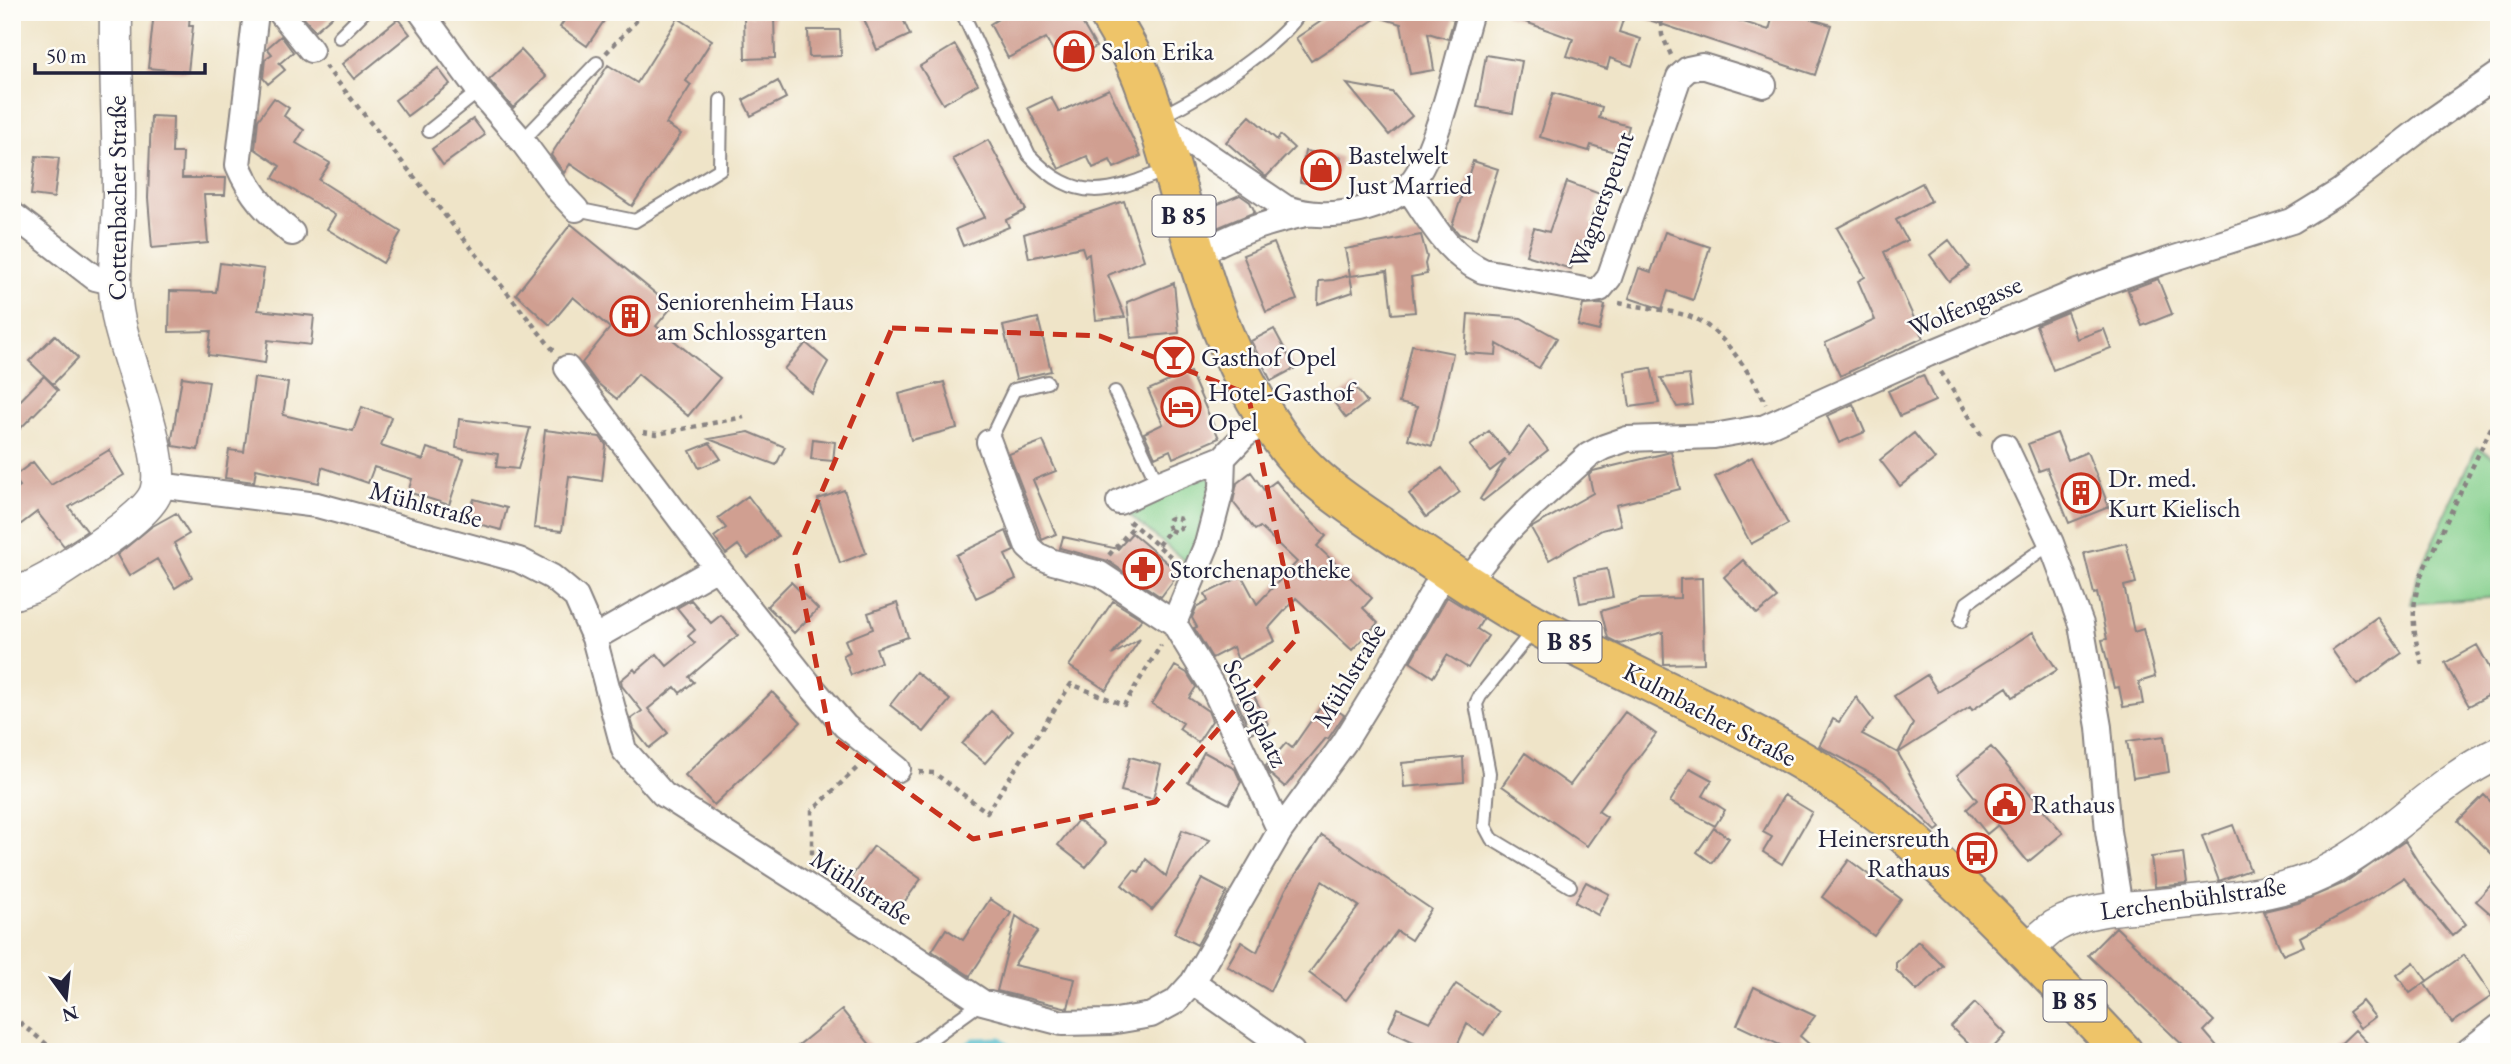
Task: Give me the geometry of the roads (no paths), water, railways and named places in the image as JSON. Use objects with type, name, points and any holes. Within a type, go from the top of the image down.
[{"type":"main road","name":"B 85","points":[[1107,12],[1130,51],[1145,86],[1196,256],[1229,345],[1267,419]]},
{"type":"main road","name":"Kulmbacher Straße","points":[[1267,419],[1293,454],[1350,505],[1456,576],[1537,626],[1782,750],[1858,796],[1900,829],[2027,951],[2123,1052]]},
{"type":"street","name":"Cottenbacher Straße","points":[[116,12],[118,320],[155,450],[158,485]]},
{"type":"street","points":[[256,12],[238,165],[247,187],[267,212],[292,233]]},
{"type":"street","points":[[280,12],[312,50]]},
{"type":"street","points":[[421,12],[479,92],[576,209]]},
{"type":"street","points":[[1155,118],[1286,208],[1306,214],[1334,215],[1370,208],[1390,200],[1407,187],[1429,154],[1471,12]]},
{"type":"street","name":"Wagnerspeunt","points":[[1407,187],[1444,242],[1469,265],[1483,271],[1590,291],[1600,289],[1609,278],[1675,83],[1683,73],[1694,66],[1702,66],[1764,85]]},
{"type":"street","name":"Wolfengasse","points":[[1456,576],[1589,455],[1604,447],[1627,439],[1714,436],[1746,432],[1775,424],[1928,354],[2077,292],[2292,221],[2339,192],[2427,124],[2499,74]]},
{"type":"street","points":[[1196,256],[1215,244],[1258,225],[1306,214]]},
{"type":"street","points":[[12,215],[94,278],[116,283]]},
{"type":"street","points":[[567,368],[717,568],[808,683],[845,726],[898,769]]},
{"type":"street","points":[[1174,623],[1207,544],[1222,487],[1223,458],[1227,451],[1267,419]]},
{"type":"street","name":"Schloßplatz","points":[[989,442],[1028,547],[1052,562],[1100,574],[1174,623],[1214,689],[1280,831]]},
{"type":"street","points":[[2005,446],[2051,543],[2081,624],[2099,727],[2108,831],[2120,908]]},
{"type":"street","points":[[1119,502],[1223,458]]},
{"type":"street","points":[[12,594],[49,578],[141,512],[155,496],[158,485]]},
{"type":"street","name":"Mühlstraße","points":[[158,485],[317,505],[519,560],[552,577],[576,597],[594,638],[624,750],[663,794],[982,1002],[1062,1023],[1110,1022],[1151,1015],[1175,1002],[1193,982],[1280,831],[1344,743],[1387,673],[1456,576]]},
{"type":"street","points":[[594,638],[717,568]]},
{"type":"street","name":"Lerchenbühlstraße","points":[[2027,951],[2056,926],[2089,913],[2266,892],[2309,880],[2370,845],[2455,778],[2499,753]]},
{"type":"street","points":[[1193,982],[1293,1052]]},
{"type":"street","points":[[2467,1052],[2499,1027]]},
{"type":"lane","points":[[339,37],[364,12]]},
{"type":"lane","points":[[962,12],[1030,155],[1046,173],[1072,187],[1097,191],[1125,186],[1171,168]]},
{"type":"lane","points":[[1155,118],[1191,101],[1252,58],[1288,28],[1300,12]]},
{"type":"lane","points":[[522,141],[597,63]]},
{"type":"lane","points":[[429,131],[479,92]]},
{"type":"lane","points":[[576,209],[635,221],[720,169],[721,100]]},
{"type":"lane","points":[[989,442],[1014,390],[1047,382]]},
{"type":"lane","points":[[1115,392],[1158,484]]},
{"type":"lane","points":[[1961,621],[1968,603],[2051,543]]},
{"type":"lane","points":[[1537,626],[1476,704],[1489,773],[1485,826],[1492,839],[1570,886]]},
{"type":"lane","points":[[913,1052],[982,1002]]},
{"type":"waterway","points":[[960,1052],[974,1041],[1000,1040],[1013,1052]]},
{"type":"place","name":"Salon Erika","points":[[1074,51]]},
{"type":"place","name":"Bastelwelt Just Married","points":[[1321,170]]},
{"type":"place","name":"Seniorenheim Haus am Schlossgarten","points":[[630,316]]},
{"type":"place","name":"Gasthof Opel","points":[[1174,357]]},
{"type":"place","name":"Hotel-Gasthof Opel","points":[[1181,407]]},
{"type":"place","name":"Dr. med. Kurt Kielisch","points":[[2081,493]]},
{"type":"place","name":"Storchenapotheke","points":[[1143,569]]},
{"type":"place","name":"Rathaus","points":[[2005,804]]},
{"type":"place","name":"Heinersreuth Rathaus","points":[[1977,853]]}]
